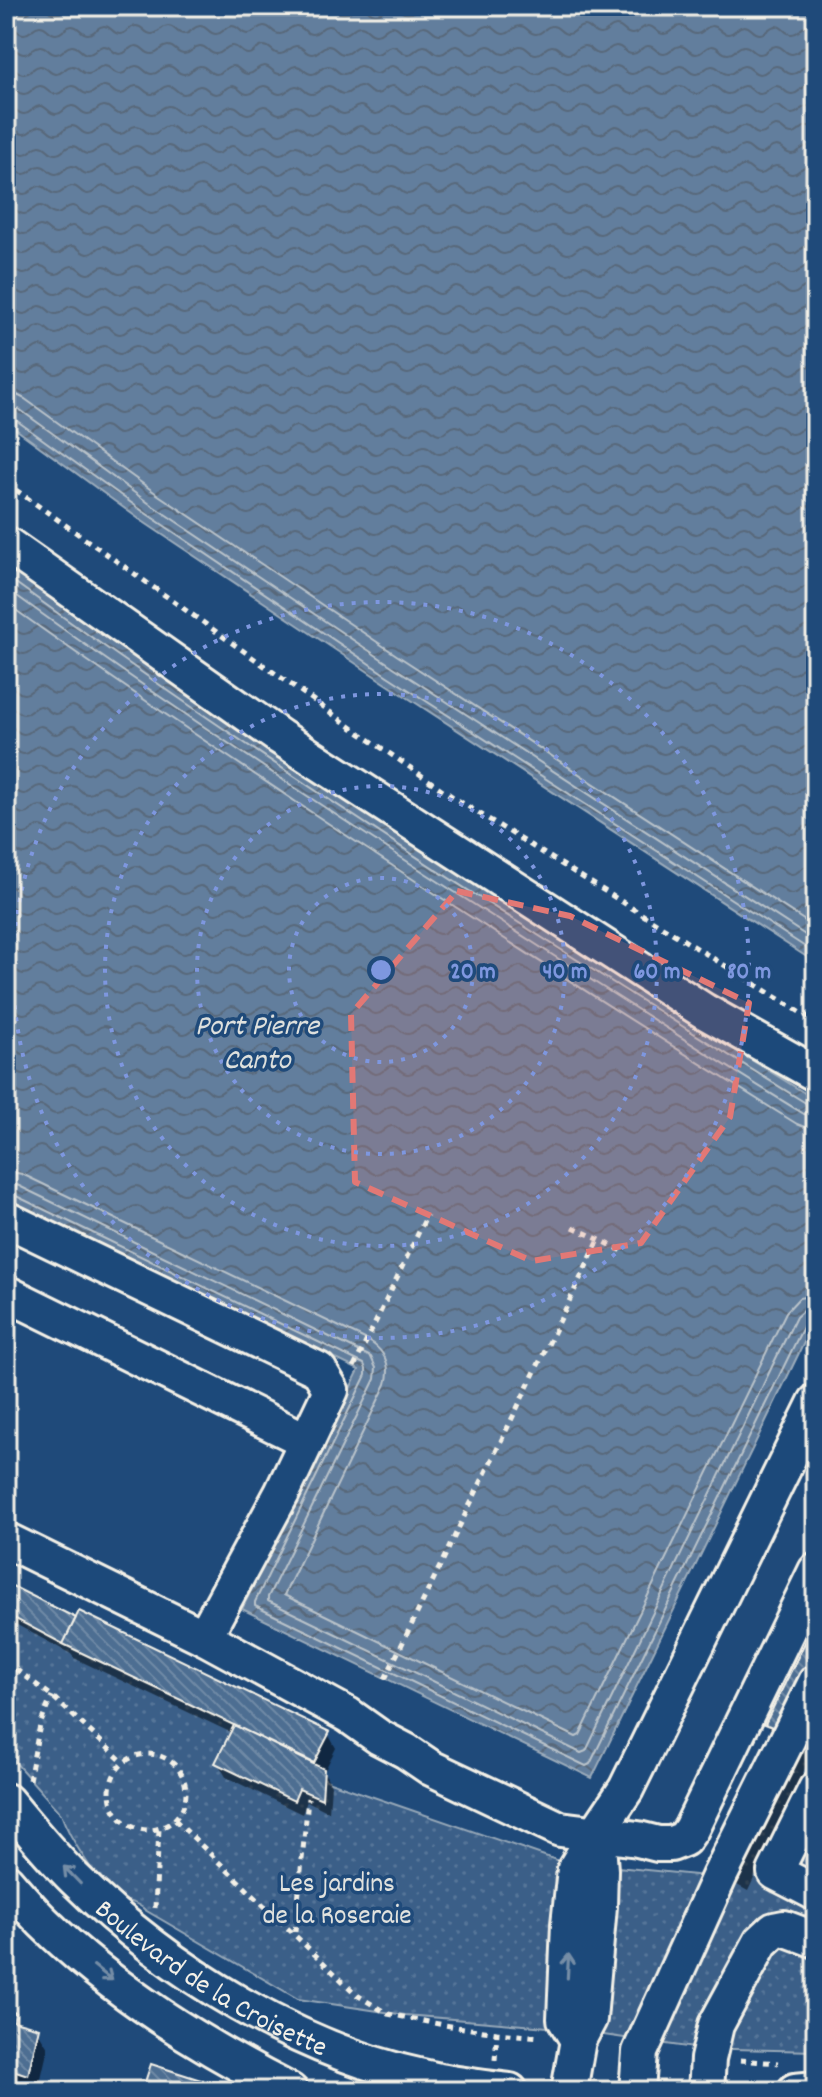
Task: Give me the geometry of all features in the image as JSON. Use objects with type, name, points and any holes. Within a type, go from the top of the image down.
[{"type":"street","points":[[6,544],[280,737],[704,1011],[816,1074]]},
{"type":"street","points":[[6,1219],[319,1370],[331,1390],[282,1493],[204,1637]]},
{"type":"street","points":[[6,1293],[307,1441]]},
{"type":"street","points":[[569,2091],[578,2040],[565,2019],[575,1869],[626,1789],[816,1402]]},
{"type":"street","points":[[6,1540],[204,1637],[330,1705],[431,1768],[560,1829],[597,1832],[658,1844],[671,1844],[684,1839],[699,1814],[816,1571]]},
{"type":"street","points":[[637,2091],[640,2052],[719,1877],[816,1682]]},
{"type":"street","points":[[816,1789],[775,1872],[816,1893]]},
{"type":"street","name":"Boulevard de la Croisette","points":[[15,1812],[73,1877],[113,1914],[152,1946],[259,2015],[339,2051],[433,2080],[510,2091]]},
{"type":"street","name":"Boulevard de la Croisette","points":[[6,1881],[44,1923],[106,1976],[238,2078],[290,2091]]},
{"type":"street","points":[[707,2075],[716,2025],[761,1942],[774,1930],[784,1928],[816,1940]]},
{"type":"street","points":[[790,2077],[816,2089]]},
{"type":"path","points":[[6,483],[456,799],[816,1022]]},
{"type":"path","points":[[354,1367],[427,1215]]},
{"type":"path","points":[[573,1227],[625,1252]]},
{"type":"path","points":[[385,1679],[599,1240]]},
{"type":"path","points":[[6,1662],[52,1696],[123,1762]]},
{"type":"path","points":[[15,1812],[31,1768],[40,1725],[52,1696]]},
{"type":"path","points":[[148,1753],[164,1757],[177,1766],[187,1790],[186,1802],[175,1820],[159,1829],[144,1830],[133,1827],[117,1814],[110,1795],[110,1784],[123,1762],[148,1753]]},
{"type":"path","points":[[294,1933],[308,1798]]},
{"type":"path","points":[[175,1820],[357,1995],[388,2014],[497,2033],[578,2040]]},
{"type":"path","points":[[152,1946],[159,1829]]},
{"type":"path","points":[[707,2075],[790,2077]]},
{"type":"highlighted area","points":[[457,891],[570,916],[749,1003],[730,1117],[641,1243],[532,1261],[355,1182],[351,1014]]},
{"type":"green space","name":"Les jardins de la Roseraie","points":[[6,1614],[234,1725],[330,1782],[559,1861],[734,1879],[816,1706],[816,2051],[694,2048],[548,2027],[405,2015],[298,1999],[139,1905],[118,1897],[93,1871],[61,1814],[6,1752]]},
{"type":"water","points":[[6,6],[816,6],[816,963],[139,519],[6,422]]},
{"type":"water","name":"Port Pierre Canto","points":[[6,566],[305,774],[610,972],[816,1100],[816,1318],[592,1778],[242,1609],[359,1370],[6,1199]]},
{"type":"building","points":[[6,1583],[76,1618],[63,1644],[6,1614]]},
{"type":"building","points":[[79,1611],[330,1732],[314,1763],[63,1644]]},
{"type":"building","points":[[816,1620],[816,1706],[777,1729],[765,1724]]},
{"type":"building","points":[[234,1725],[324,1769],[322,1799],[299,1789],[294,1801],[215,1763]]},
{"type":"building","points":[[6,2010],[16,2013],[14,2021],[39,2028],[28,2075],[6,2068]]},
{"type":"building","points":[[151,2064],[210,2083],[207,2091],[142,2091]]}]
